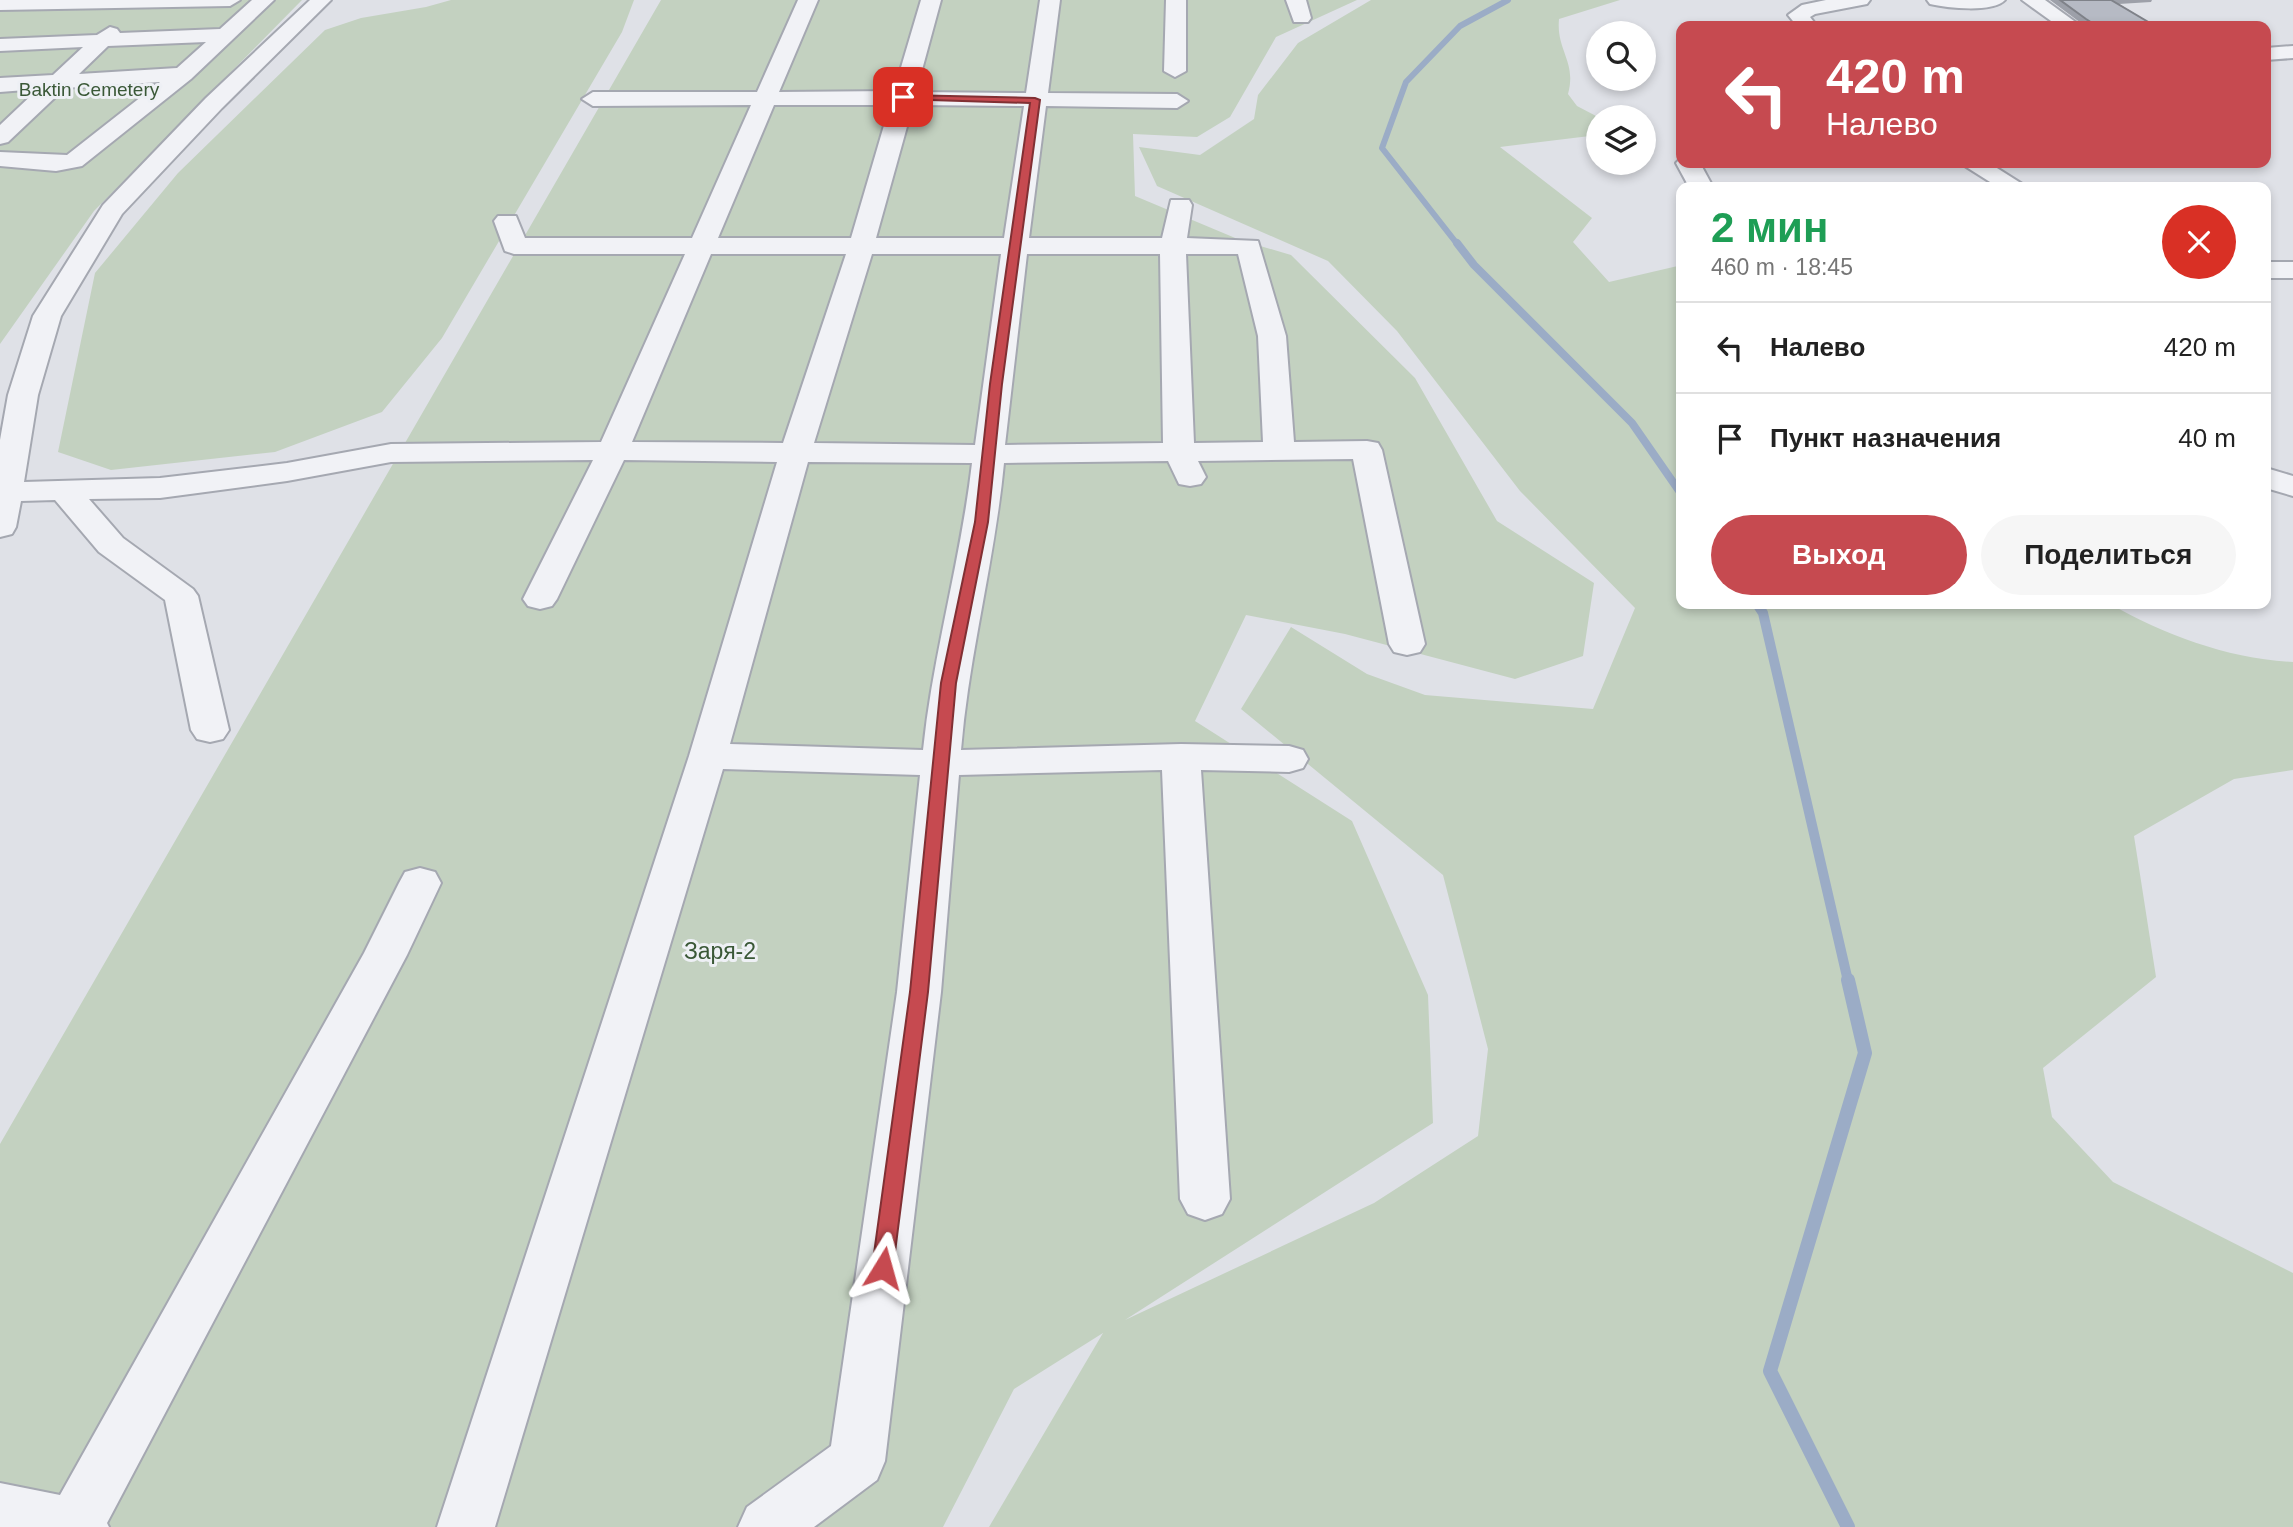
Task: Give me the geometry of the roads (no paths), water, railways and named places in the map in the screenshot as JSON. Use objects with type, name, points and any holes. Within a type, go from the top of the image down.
[{"type":"street","points":[[0,4],[230,0]]},
{"type":"street","points":[[0,159],[56,164],[74,161],[183,74],[264,0]]},
{"type":"street","points":[[0,527],[23,395],[47,316],[112,210],[214,103],[321,0]]},
{"type":"street","points":[[540,599],[613,451],[699,245],[808,0]]},
{"type":"street","points":[[466,1527],[708,756],[796,451],[861,246],[931,0]]},
{"type":"street","points":[[767,1527],[857,1461],[919,992],[948,683],[982,522],[1035,100],[1051,0]]},
{"type":"street","points":[[1175,71],[1176,0]]},
{"type":"street","points":[[1803,21],[1798,15],[1809,9],[1860,0]]},
{"type":"street","points":[[1937,0],[1962,3],[1995,0]]},
{"type":"street","points":[[2032,0],[2064,21]]},
{"type":"street","points":[[0,137],[143,3]]},
{"type":"street","points":[[0,37],[30,4]]},
{"type":"street","points":[[0,45],[225,34]]},
{"type":"street","points":[[2271,54],[2293,52]]},
{"type":"street","points":[[0,85],[183,74]]},
{"type":"street","points":[[593,99],[903,97],[1177,101]]},
{"type":"street","points":[[1981,168],[2006,182]]},
{"type":"street","points":[[1180,205],[1173,247],[1185,465]]},
{"type":"street","points":[[507,221],[514,246],[1249,246],[1272,337],[1279,452]]},
{"type":"street","points":[[2271,270],[2293,270]]},
{"type":"street","points":[[6,492],[160,488],[287,472],[391,453],[796,451],[989,454],[1185,465],[1279,452],[1367,450],[1407,644]]},
{"type":"street","points":[[2271,479],[2293,487]]},
{"type":"street","points":[[64,491],[111,545],[181,596],[210,730]]},
{"type":"street","points":[[708,756],[941,763],[1181,757],[1289,759]]},
{"type":"street","points":[[1181,757],[1205,1199]]},
{"type":"street","points":[[0,1511],[77,1526],[378,967],[420,883]]},
{"type":"waterway","points":[[1458,245],[1382,148],[1406,82],[1460,26],[1508,0]]},
{"type":"waterway","points":[[1457,243],[1474,265],[1632,423],[1676,486]]},
{"type":"waterway","points":[[1760,609],[1848,981]]},
{"type":"waterway","points":[[1848,980],[1865,1053],[1770,1371],[1848,1527]]},
{"type":"park label","name":"Baktin Cemetery","points":[[89,89]]},
{"type":"park label","name":"Заря-2","points":[[720,951]]}]
